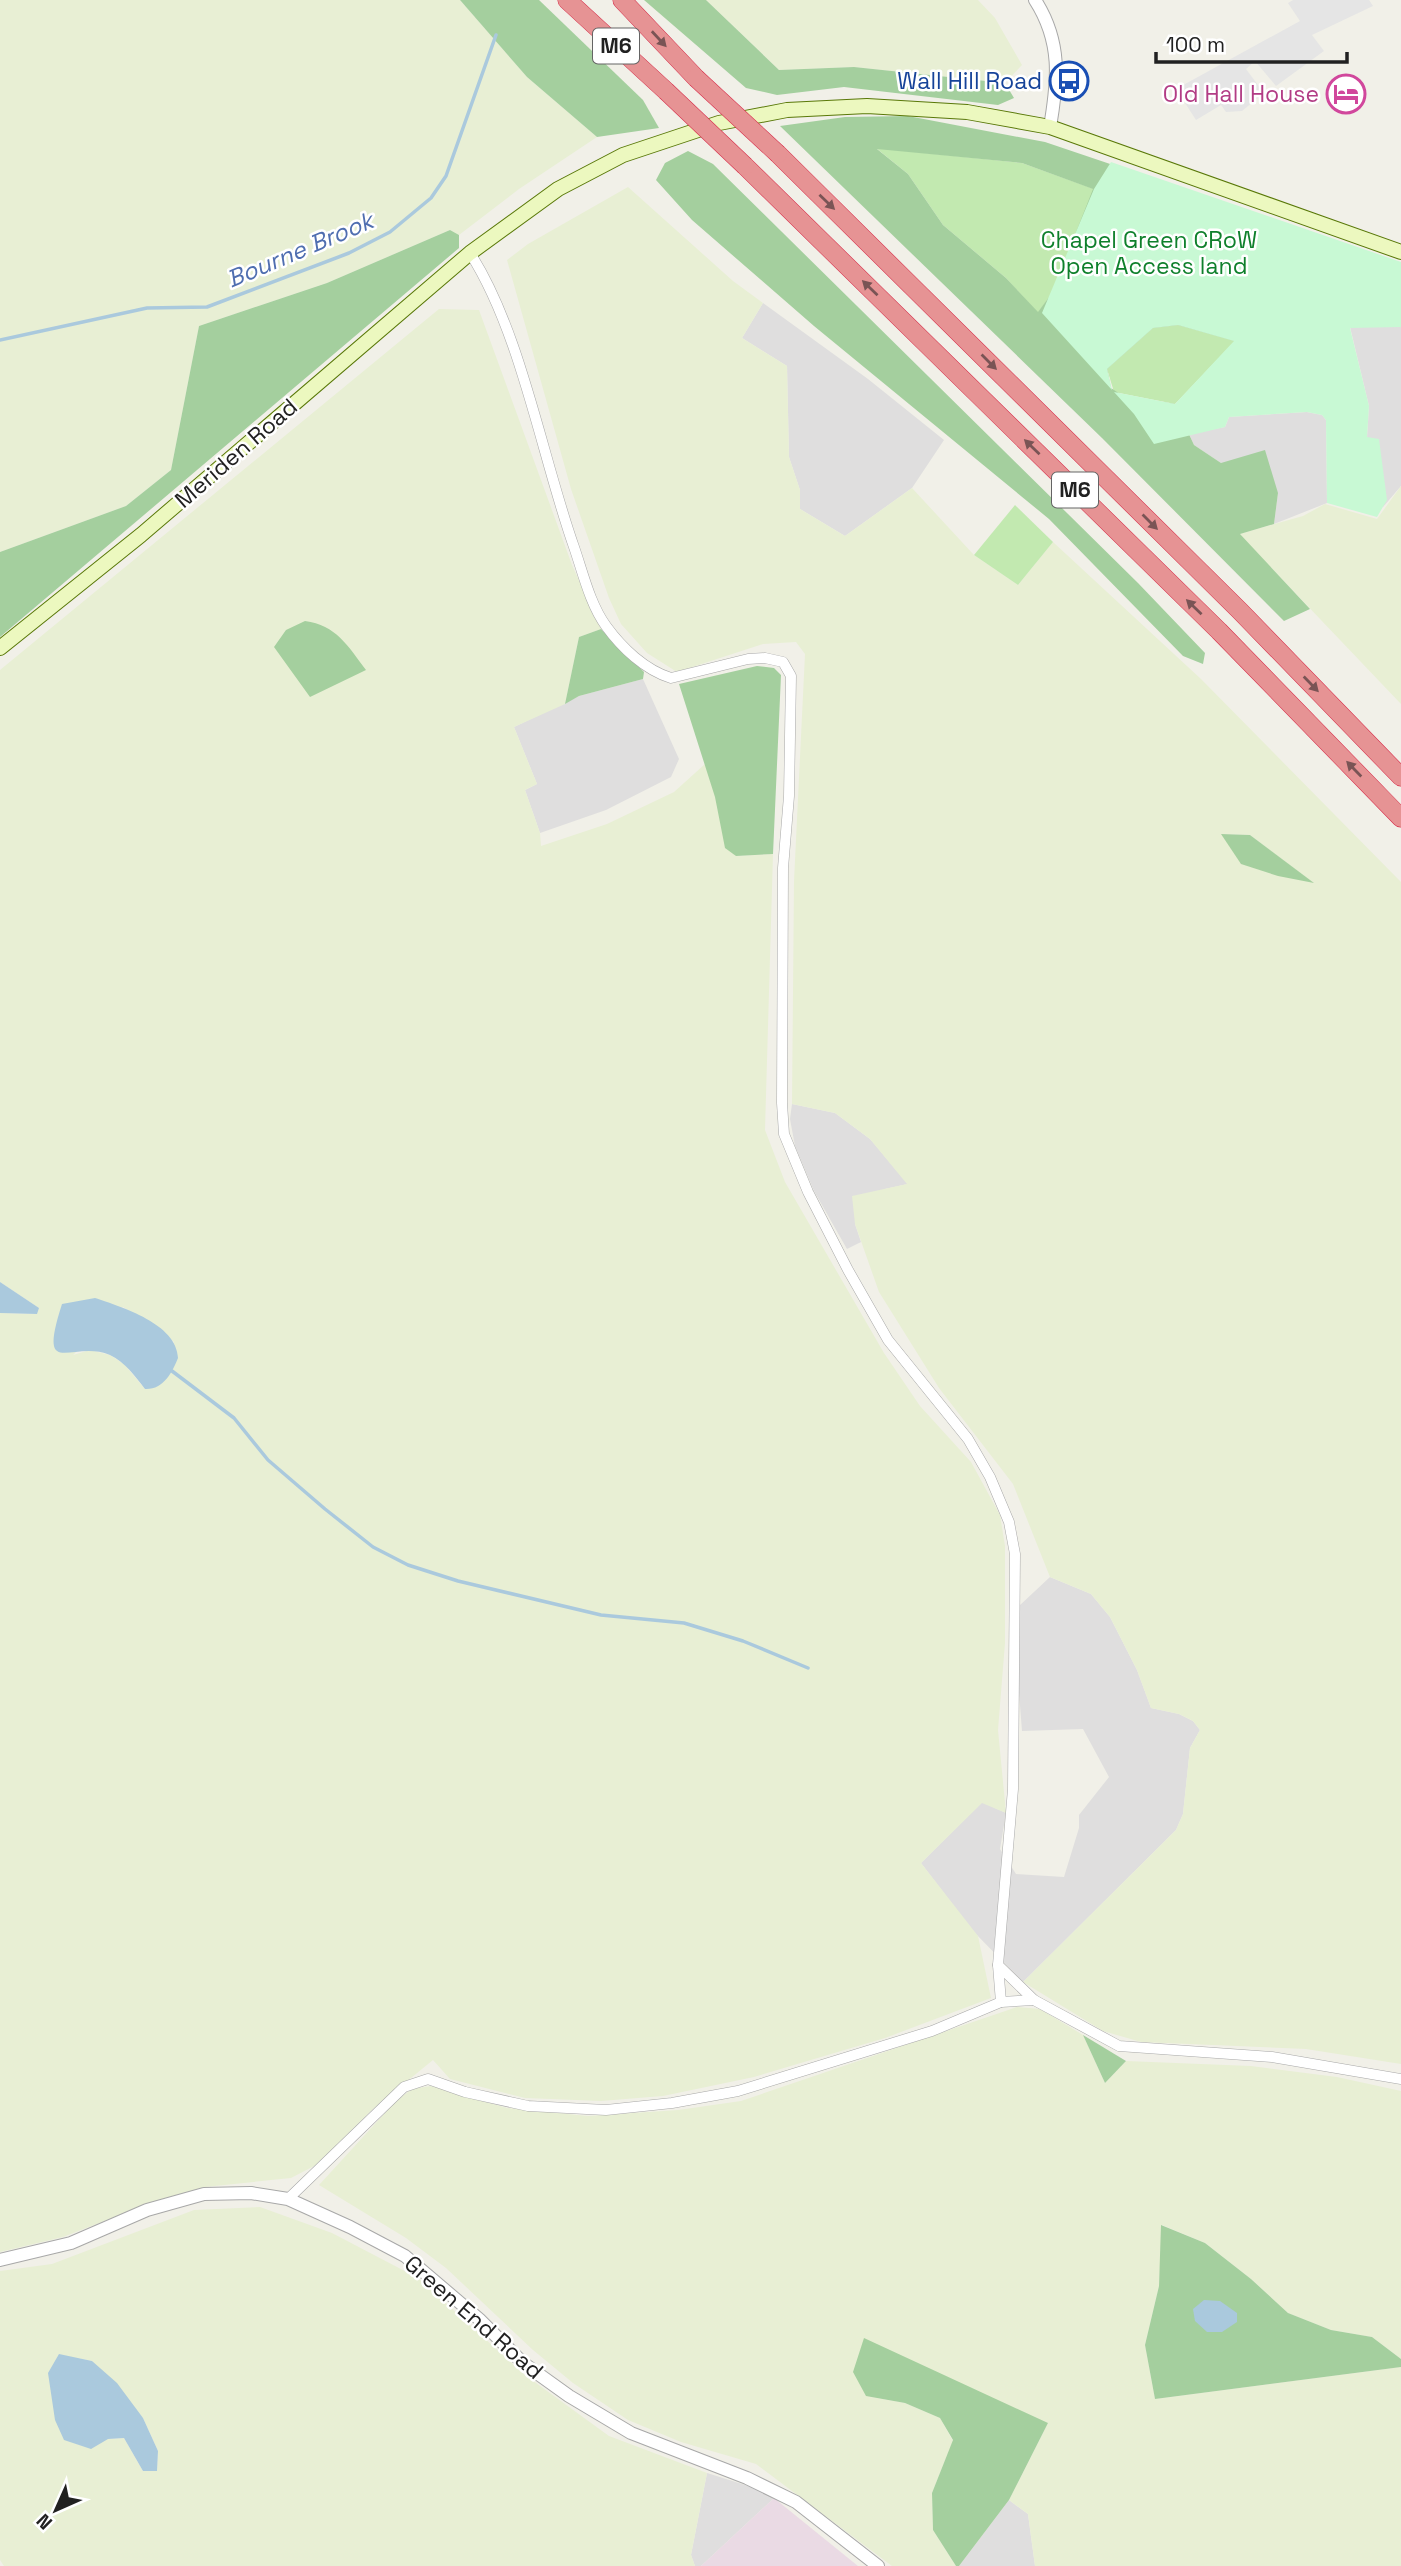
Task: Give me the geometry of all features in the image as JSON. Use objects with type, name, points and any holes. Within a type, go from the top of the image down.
[{"type":"highway","name":"M6","points":[[567,0],[744,166],[1219,631],[1401,818]]},
{"type":"highway","name":"M6","points":[[622,0],[696,78],[778,154],[1240,611],[1401,777]]},
{"type":"main road","name":"Meriden Road","points":[[0,648],[141,535],[470,253],[558,189],[623,155],[719,123],[787,110],[867,106],[967,112],[1050,127],[1401,252]]},
{"type":"street","points":[[1035,0],[1047,18],[1057,52],[1057,87],[1050,127]]},
{"type":"street","points":[[470,253],[488,282],[520,373],[554,492],[593,601],[606,626],[631,653],[656,673],[671,678],[765,658],[783,662],[791,676],[789,796],[783,869],[784,1134],[808,1192],[888,1340],[968,1439],[990,1477],[1009,1522],[1015,1554],[1013,1789],[998,1965],[1001,2002]]},
{"type":"street","points":[[998,1965],[1034,2000],[1119,2046],[1272,2057],[1401,2079]]},
{"type":"street","points":[[288,2199],[404,2087],[428,2079],[465,2092],[528,2106],[606,2110],[672,2102],[750,2087],[932,2031],[1001,2002],[1034,2000]]},
{"type":"street","name":"Green End Road","points":[[0,2260],[71,2242],[147,2210],[204,2194],[251,2193],[288,2199],[405,2256],[479,2319],[523,2363],[569,2396],[631,2433],[747,2478],[796,2502],[878,2566]]},
{"type":"shaded area","points":[[1293,0],[1369,0],[1373,6],[1312,35],[1324,51],[1276,86],[1255,61],[1246,69],[1264,93],[1242,111],[1226,112],[1221,105],[1196,120],[1176,89],[1300,21],[1288,3]]},
{"type":"shaded area","points":[[763,303],[868,379],[944,440],[912,488],[845,536],[800,509],[800,490],[789,457],[787,366],[742,338]]},
{"type":"shaded area","points":[[1350,327],[1401,327],[1401,486],[1383,507],[1367,437],[1369,406]]},
{"type":"shaded area","points":[[1307,412],[1322,415],[1326,420],[1327,503],[1274,524],[1278,493],[1221,463],[1194,445],[1189,434],[1225,427],[1229,417]]},
{"type":"shaded area","points":[[643,679],[679,759],[671,777],[606,810],[540,833],[525,790],[537,784],[514,727],[579,696]]},
{"type":"shaded area","points":[[792,1104],[835,1113],[870,1139],[908,1184],[885,1189],[855,1224],[861,1242],[847,1249],[814,1191],[795,1146],[790,1119]]},
{"type":"shaded area","points":[[1050,1577],[1091,1594],[1110,1617],[1137,1670],[1151,1708],[1179,1714],[1193,1721],[1200,1730],[1190,1748],[1183,1814],[1176,1830],[1023,1982],[972,1930],[921,1863],[982,1802],[1006,1813],[1000,1849],[1016,1874],[1064,1877],[1079,1828],[1079,1815],[1109,1777],[1083,1729],[1022,1731],[1018,1680],[1019,1606]]},
{"type":"shaded area","points":[[707,2473],[761,2490],[774,2498],[701,2566],[695,2566],[691,2555]]},
{"type":"shaded area","points":[[774,2498],[858,2566],[701,2566]]},
{"type":"shaded area","points":[[1009,2500],[1028,2514],[1035,2566],[959,2566]]},
{"type":"green space","points":[[0,0],[460,0],[527,77],[597,137],[519,189],[459,235],[450,230],[327,283],[199,326],[171,470],[126,506],[0,552]]},
{"type":"green space","points":[[460,0],[539,0],[643,100],[659,128],[597,137],[527,77]]},
{"type":"green space","points":[[644,0],[706,0],[779,70],[854,67],[1005,83],[1014,98],[998,105],[844,87],[777,95],[746,88]]},
{"type":"green space","points":[[706,0],[978,0],[995,18],[1022,65],[1005,83],[854,67],[779,70]]},
{"type":"green space","points":[[908,116],[1045,142],[1122,168],[1235,341],[1178,325],[1153,328],[1107,369],[1111,388],[1123,396],[1175,404],[1194,445],[1221,463],[1265,450],[1278,493],[1274,524],[1240,534],[1310,609],[1284,621],[1102,438],[780,126],[845,117]],"holes":[[[877,149],[1022,163],[1093,189],[1052,293],[1038,312],[1006,278],[943,225],[908,174]]]},
{"type":"green space","points":[[876,148],[1022,163],[1094,189],[1052,293],[1038,313],[1006,278],[943,225],[908,174]]},
{"type":"green space","points":[[688,151],[713,164],[1138,583],[1205,653],[1203,664],[1183,656],[1049,519],[814,326],[692,220],[656,180],[665,163]]},
{"type":"green space","name":"Chapel Green CRoW Open Access land","points":[[1111,162],[1401,262],[1401,327],[1350,328],[1369,406],[1367,437],[1379,439],[1387,500],[1377,517],[1327,503],[1326,420],[1322,415],[1307,412],[1229,417],[1225,427],[1154,444],[1134,414],[1114,392],[1175,404],[1234,341],[1178,325],[1153,328],[1107,369],[1112,390],[1042,313],[1094,189]]},
{"type":"green space","points":[[628,187],[733,281],[763,303],[742,338],[787,366],[789,457],[800,490],[800,509],[845,536],[912,488],[974,555],[1018,585],[1053,542],[1201,679],[1401,882],[1401,2064],[1306,2049],[1141,2042],[1103,2031],[1023,1982],[1176,1830],[1183,1814],[1190,1748],[1200,1730],[1193,1721],[1179,1714],[1151,1708],[1137,1670],[1110,1617],[1091,1594],[1050,1577],[1013,1484],[939,1388],[879,1292],[855,1224],[852,1196],[907,1184],[870,1139],[835,1113],[792,1104],[794,881],[805,654],[796,642],[763,644],[677,672],[647,653],[621,624],[609,598],[571,489],[507,260],[528,244]],"holes":[[[1221,834],[1250,835],[1312,882]]]},
{"type":"green space","points":[[450,230],[459,235],[459,248],[0,637],[0,552],[126,506],[171,470],[199,326],[327,283]]},
{"type":"green space","points":[[439,309],[479,310],[572,565],[601,629],[579,637],[565,704],[514,727],[537,784],[525,790],[540,833],[541,846],[607,824],[674,792],[705,764],[736,856],[773,854],[765,1130],[785,1182],[884,1353],[920,1406],[971,1462],[1000,1515],[1005,1546],[1005,1643],[998,1730],[1006,1813],[982,1803],[921,1863],[978,1936],[991,1998],[885,2038],[754,2077],[663,2096],[601,2101],[525,2098],[450,2079],[433,2060],[373,2109],[316,2165],[291,2178],[205,2187],[156,2201],[63,2237],[0,2252],[0,1313],[36,1314],[39,1308],[0,1282],[0,670]],"holes":[[[123,1307],[159,1329],[174,1342],[145,1389],[124,1364],[110,1355],[90,1350],[73,1355]]]},
{"type":"green space","points":[[1178,325],[1235,341],[1175,404],[1114,392],[1107,369],[1153,328]]},
{"type":"green space","points":[[1401,486],[1401,704],[1239,534],[1303,516],[1325,504],[1377,519]]},
{"type":"green space","points":[[1015,505],[1053,542],[1018,585],[974,555]]},
{"type":"green space","points":[[305,621],[316,623],[333,632],[366,670],[310,697],[274,647],[286,630]]},
{"type":"green space","points":[[601,629],[644,672],[643,679],[579,696],[565,704],[579,637]]},
{"type":"green space","points":[[757,666],[774,668],[781,675],[773,854],[736,856],[725,848],[715,797],[679,684]]},
{"type":"green space","points":[[1221,834],[1250,835],[1314,883],[1278,876],[1241,864]]},
{"type":"green space","points":[[1017,2007],[1040,2009],[1083,2035],[1105,2083],[1126,2061],[1251,2066],[1337,2077],[1401,2091],[1401,2359],[1372,2337],[1331,2330],[1288,2313],[1251,2279],[1205,2243],[1162,2225],[1159,2286],[1145,2345],[1155,2399],[1401,2367],[1401,2566],[1035,2566],[1028,2514],[1009,2500],[1048,2423],[866,2396],[905,2403],[940,2418],[953,2441],[932,2493],[933,2530],[956,2566],[892,2566],[756,2464],[681,2442],[628,2420],[573,2383],[533,2350],[446,2268],[406,2238],[319,2185],[396,2101],[412,2089],[431,2086],[507,2108],[588,2116],[678,2110],[741,2101]]},
{"type":"green space","points":[[1083,2035],[1126,2061],[1105,2083]]},
{"type":"green space","points":[[260,2207],[332,2233],[418,2278],[525,2375],[609,2436],[707,2473],[691,2555],[695,2566],[4,2566],[0,2560],[0,2271],[52,2264],[194,2210]],"holes":[[[77,2358],[92,2361],[143,2418],[158,2451],[157,2470],[143,2471],[124,2438],[108,2439]]]},
{"type":"green space","points":[[1161,2225],[1205,2243],[1251,2279],[1288,2313],[1331,2330],[1372,2337],[1401,2359],[1401,2367],[1155,2399],[1145,2345],[1159,2286]]},
{"type":"green space","points":[[864,2338],[1048,2423],[1009,2500],[959,2566],[956,2566],[933,2530],[932,2493],[953,2440],[940,2418],[905,2403],[866,2396],[853,2372]]},
{"type":"water","points":[[0,1282],[39,1308],[37,1314],[0,1313]]},
{"type":"water","points":[[95,1298],[133,1312],[158,1326],[168,1336],[175,1346],[178,1358],[162,1384],[145,1389],[125,1365],[110,1355],[96,1351],[62,1353],[56,1350],[55,1328],[62,1304]]},
{"type":"water","points":[[1204,2300],[1220,2301],[1237,2313],[1237,2322],[1222,2332],[1207,2332],[1195,2321],[1193,2309]]},
{"type":"water","points":[[59,2354],[92,2361],[117,2383],[143,2418],[158,2451],[157,2471],[143,2471],[124,2438],[108,2439],[91,2449],[64,2440],[55,2420],[48,2373]]},
{"type":"waterway","name":"Bourne Brook","points":[[0,340],[147,308],[207,307],[349,253],[390,232],[431,198],[446,176],[496,35]]},
{"type":"waterway","points":[[172,1371],[234,1418],[268,1460],[325,1509],[373,1547],[408,1565],[458,1581],[601,1615],[684,1623],[743,1641],[808,1668]]},
{"type":"place","name":"Wall Hill Road","points":[[1069,81]]},
{"type":"place","name":"Old Hall House","points":[[1346,94]]}]
